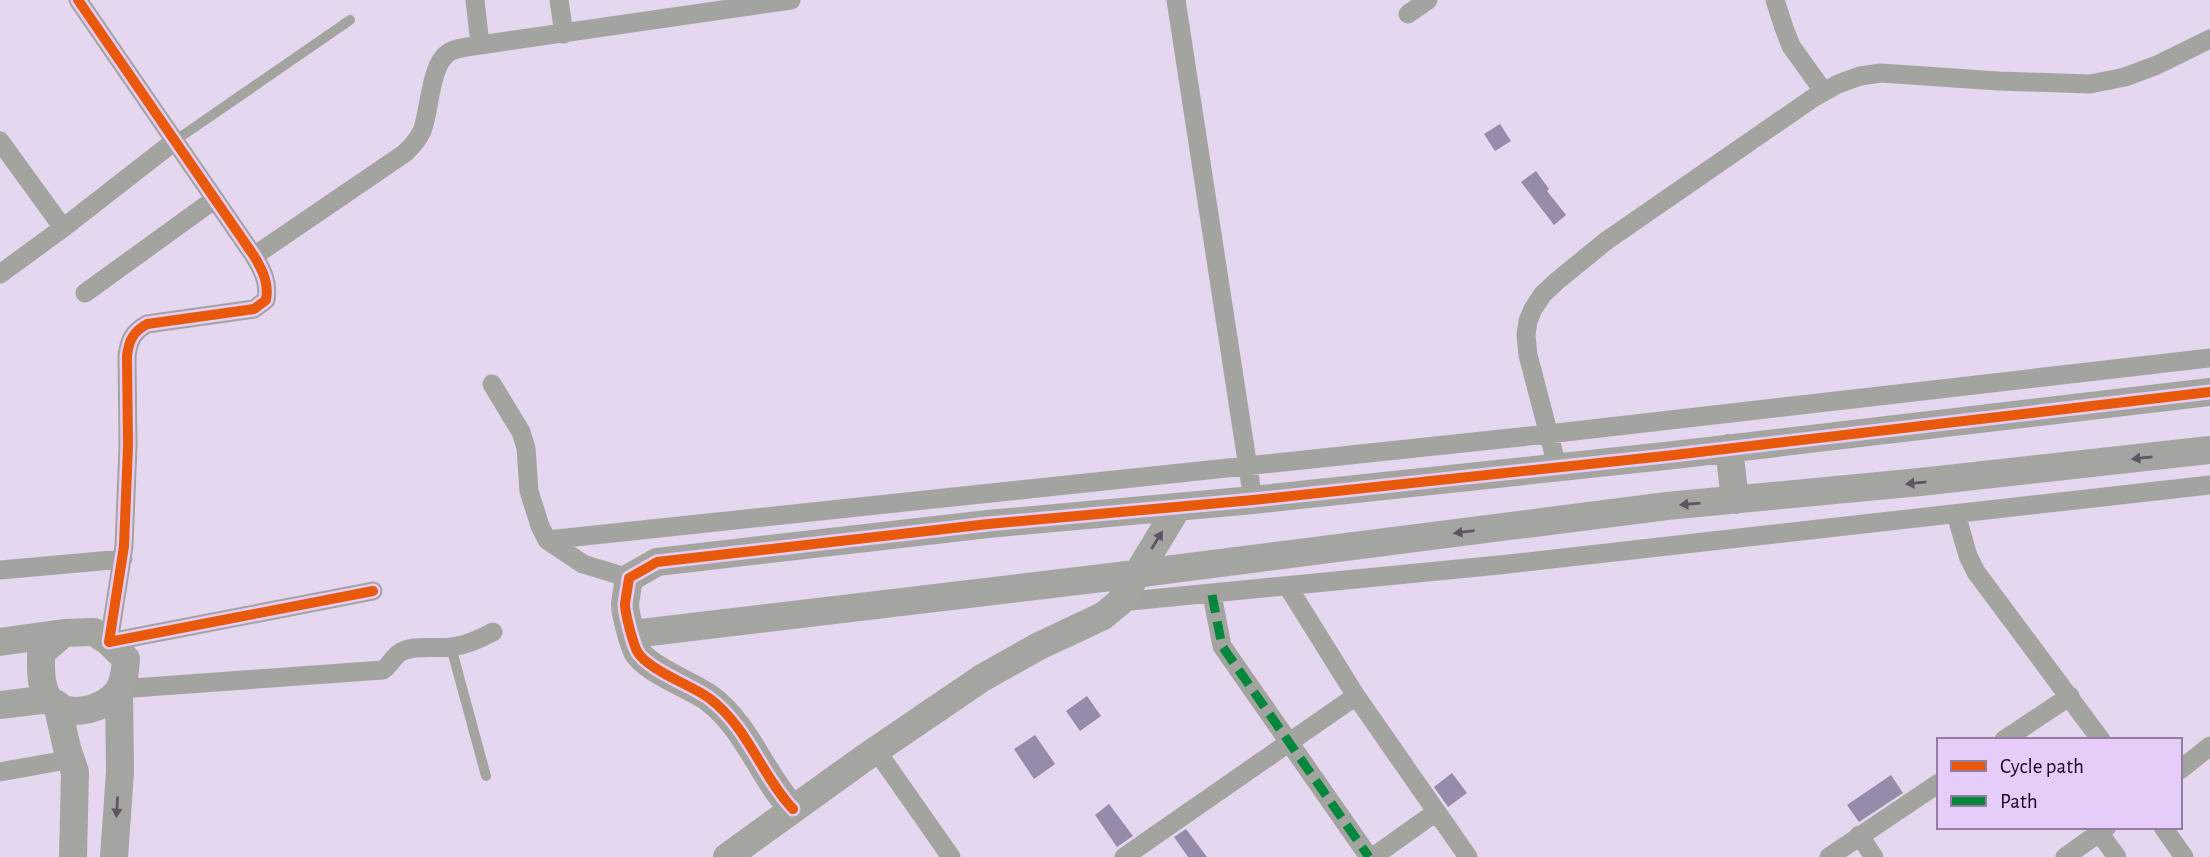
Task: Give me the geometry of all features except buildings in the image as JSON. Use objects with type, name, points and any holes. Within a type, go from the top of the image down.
[{"type":"street","points":[[78,0],[254,256],[264,272],[267,284],[266,300],[261,305],[240,312],[147,324],[128,341],[128,459],[123,559],[109,642]]},
{"type":"street","points":[[475,0],[480,45]]},
{"type":"street","points":[[559,0],[564,34]]},
{"type":"street","points":[[1176,0],[1253,500]]},
{"type":"street","points":[[1408,14],[1428,0]]},
{"type":"street","points":[[1775,0],[1791,46],[1824,92]]},
{"type":"street","points":[[254,256],[415,144],[421,133],[441,59],[449,52],[480,45],[564,34],[707,6],[779,1]]},
{"type":"street","points":[[1557,467],[1528,355],[1526,335],[1528,321],[1543,294],[1606,241],[1824,92],[1860,76],[1881,73],[2090,85],[2125,77],[2157,65],[2210,39]]},
{"type":"street","points":[[0,274],[176,140]]},
{"type":"street","points":[[0,141],[63,228]]},
{"type":"street","points":[[85,293],[215,200]]},
{"type":"street","points":[[547,540],[1248,467],[2210,358]]},
{"type":"street","points":[[492,384],[521,432],[526,448],[529,491],[547,540],[583,564],[629,578],[657,562],[988,524],[1253,500],[1557,467],[2210,392]]},
{"type":"street","points":[[1729,448],[1735,500]]},
{"type":"street","points":[[633,634],[1136,574],[1667,506],[2210,450]]},
{"type":"street","points":[[1120,602],[1499,565],[2210,485]]},
{"type":"street","points":[[727,857],[982,678],[1039,646],[1104,616],[1120,602],[1178,507]]},
{"type":"street","points":[[1956,514],[1968,556],[1976,572],[2100,738]]},
{"type":"street","points":[[0,570],[123,559]]},
{"type":"street","points":[[629,578],[625,607],[638,653],[668,676],[707,696],[723,710],[739,728],[781,796],[793,809]]},
{"type":"street","points":[[1288,587],[1356,696],[1468,857]]},
{"type":"street","points":[[109,642],[373,591]]},
{"type":"street","points":[[1212,595],[1222,646],[1371,857],[1436,812]]},
{"type":"street","points":[[0,642],[64,633],[94,632],[126,659],[125,675],[119,690],[120,754],[114,857]]},
{"type":"street","points":[[0,705],[53,702],[78,711],[94,709],[108,701],[119,690],[383,670],[404,650],[451,647],[475,642],[493,632]]},
{"type":"street","points":[[64,633],[41,653],[43,685],[53,702],[75,772],[73,857]]},
{"type":"street","points":[[1124,857],[1356,696]]},
{"type":"street","points":[[2011,738],[2028,733],[2070,696]]},
{"type":"street","points":[[2182,768],[2210,746]]},
{"type":"street","points":[[876,750],[951,857]]},
{"type":"street","points":[[0,772],[72,759],[103,761],[120,754]]},
{"type":"street","points":[[1829,857],[1937,784]]},
{"type":"street","points":[[2065,857],[2100,829],[2117,857]]},
{"type":"street","points":[[2164,829],[2183,857]]},
{"type":"street","points":[[1859,835],[1874,857]]},
{"type":"lane","points":[[176,140],[350,20]]},
{"type":"lane","points":[[451,647],[486,776]]},
{"type":"marked path","points":[[1212,595],[1222,646],[1369,857]]},
{"type":"cycle path","points":[[78,0],[254,256],[263,272],[267,288],[266,300],[254,309],[147,324],[135,333],[131,341],[127,356],[128,446],[124,546],[109,642],[373,591]]},
{"type":"cycle path","points":[[793,809],[734,723],[722,710],[702,693],[650,664],[637,651],[625,609],[629,578],[657,562],[988,524],[1253,500],[1674,455],[2210,392]]}]
